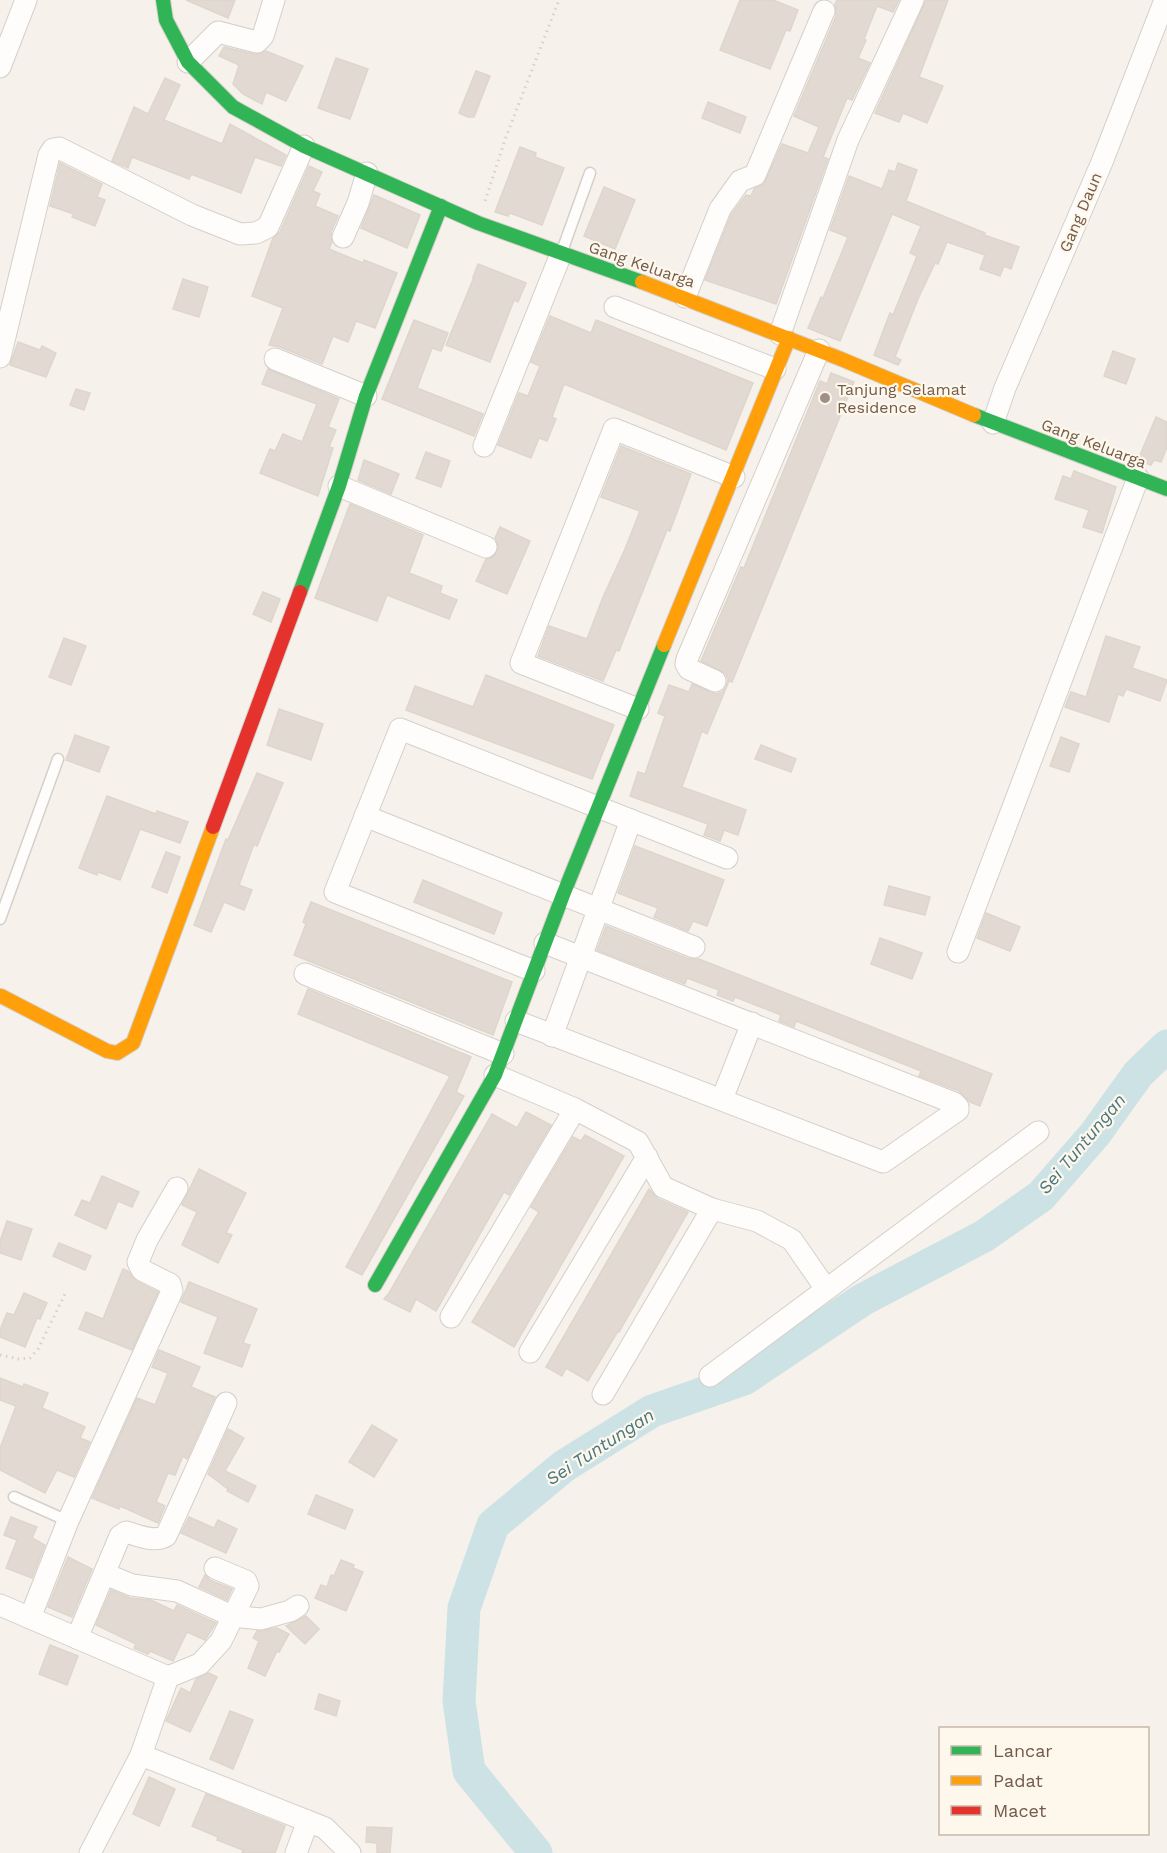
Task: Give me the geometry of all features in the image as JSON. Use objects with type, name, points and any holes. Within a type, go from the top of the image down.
[{"type":"street","points":[[0,67],[26,0]]},
{"type":"street","name":"Gang Keluarga","points":[[163,0],[166,20],[185,56],[233,106],[304,146],[478,223],[685,297],[993,423],[1167,489]]},
{"type":"street","points":[[185,56],[218,32],[257,42],[263,36],[274,0]]},
{"type":"street","points":[[375,1286],[495,1075],[563,895],[734,477],[775,369],[849,140],[913,0]]},
{"type":"street","name":"Gang Daun","points":[[993,423],[1005,388],[1102,162],[1166,0]]},
{"type":"street","points":[[685,297],[720,209],[740,181],[755,175],[824,11]]},
{"type":"street","points":[[0,357],[49,155],[53,149],[59,148],[192,215],[240,234],[256,233],[268,227],[304,146]]},
{"type":"street","points":[[343,237],[368,173]]},
{"type":"street","points":[[0,996],[107,1051],[117,1053],[133,1043],[339,486],[366,396],[441,206]]},
{"type":"street","points":[[484,446],[561,254]]},
{"type":"street","points":[[615,307],[775,369]]},
{"type":"street","points":[[715,681],[689,669],[686,664],[687,659],[819,350]]},
{"type":"street","points":[[274,359],[366,396]]},
{"type":"street","points":[[638,709],[521,663],[614,429],[734,477]]},
{"type":"street","points":[[958,952],[1138,478]]},
{"type":"street","points":[[339,486],[486,548]]},
{"type":"street","points":[[534,971],[335,892],[400,729],[727,858]]},
{"type":"street","points":[[366,816],[694,947]]},
{"type":"street","points":[[552,1036],[631,820]]},
{"type":"street","points":[[516,1021],[884,1162],[958,1110],[954,1103],[545,943]]},
{"type":"street","points":[[305,974],[503,1054]]},
{"type":"street","points":[[722,1099],[752,1023]]},
{"type":"street","points":[[495,1075],[575,1109],[638,1142],[663,1187],[712,1209],[757,1221],[792,1240],[826,1289]]},
{"type":"street","points":[[452,1317],[575,1109]]},
{"type":"street","points":[[710,1376],[1038,1132]]},
{"type":"street","points":[[530,1352],[647,1157]]},
{"type":"street","points":[[30,1618],[68,1521],[172,1291],[170,1284],[142,1270],[138,1262],[147,1240],[177,1188]]},
{"type":"street","points":[[603,1394],[712,1209]]},
{"type":"street","points":[[77,1638],[120,1536],[126,1532],[153,1539],[165,1536],[226,1403]]},
{"type":"street","points":[[0,1605],[168,1677],[200,1664],[221,1641],[248,1586],[246,1581],[215,1568]]},
{"type":"street","points":[[105,1574],[132,1585],[177,1591],[232,1616],[261,1619],[291,1611],[298,1606]]},
{"type":"street","points":[[90,1853],[141,1755],[168,1677]]},
{"type":"street","points":[[141,1755],[325,1828],[350,1853]]},
{"type":"street","points":[[296,1853],[308,1821]]},
{"type":"lane","points":[[561,254],[590,173]]},
{"type":"lane","points":[[0,919],[58,759]]},
{"type":"lane","points":[[14,1497],[68,1521]]},
{"type":"path","points":[[478,223],[506,136],[558,0]]},
{"type":"path","points":[[0,1355],[19,1359],[30,1358],[38,1350],[65,1294]]},
{"type":"building","points":[[186,0],[235,0],[228,18]]},
{"type":"building","points":[[740,0],[773,0],[798,10],[790,31],[786,30],[770,69],[720,50]]},
{"type":"building","points":[[837,0],[899,0],[893,12],[877,6],[858,58],[870,63],[852,100],[847,98],[823,157],[828,159],[776,304],[705,280],[731,215],[746,195],[751,196],[754,189],[764,184],[782,144],[808,153],[819,127],[794,116],[836,16]]},
{"type":"building","points":[[926,0],[948,0],[919,77],[943,86],[927,123],[903,113],[899,122],[875,113]]},
{"type":"building","points":[[224,47],[254,54],[266,51],[303,66],[286,101],[266,92],[262,104],[243,94],[233,84],[239,65],[219,56]]},
{"type":"building","points":[[336,58],[368,69],[350,119],[318,108]]},
{"type":"building","points":[[476,71],[490,76],[474,117],[468,117],[459,113]]},
{"type":"building","points":[[165,78],[180,85],[164,120],[222,144],[230,124],[286,155],[281,166],[255,157],[241,193],[191,174],[189,179],[132,157],[128,168],[112,161],[134,107],[148,114]]},
{"type":"building","points":[[708,102],[746,117],[740,133],[702,118]]},
{"type":"building","points":[[520,147],[536,153],[535,157],[564,168],[542,225],[510,213],[508,216],[495,212]]},
{"type":"building","points":[[60,163],[102,184],[97,197],[105,200],[95,226],[72,217],[74,214],[50,206]]},
{"type":"building","points":[[898,163],[917,170],[906,201],[985,233],[984,235],[1019,247],[1011,269],[1004,266],[1000,276],[980,269],[985,255],[947,242],[938,264],[935,263],[918,299],[895,357],[901,360],[898,365],[874,355],[890,313],[893,315],[917,256],[910,253],[921,226],[892,214],[840,341],[808,328],[848,237],[830,230],[849,176],[882,189],[889,170],[895,172]]},
{"type":"building","points":[[309,166],[322,172],[313,191],[320,194],[315,206],[338,216],[331,232],[332,242],[329,249],[363,263],[364,260],[397,273],[375,328],[356,321],[348,342],[333,336],[322,364],[280,347],[269,345],[283,308],[252,296],[273,238],[280,232]]},
{"type":"building","points":[[604,187],[635,200],[615,249],[584,236]]},
{"type":"building","points":[[374,195],[420,215],[407,248],[361,228]]},
{"type":"building","points":[[478,264],[526,283],[518,302],[514,300],[490,362],[446,345]]},
{"type":"building","points":[[183,279],[208,287],[199,317],[173,309]]},
{"type":"building","points":[[550,316],[591,333],[596,320],[753,383],[726,450],[564,384],[552,417],[556,419],[547,441],[539,438],[531,458],[498,445],[519,393],[528,396],[540,366],[531,362]]},
{"type":"building","points":[[414,320],[448,333],[441,351],[432,348],[417,388],[483,414],[474,436],[382,399]]},
{"type":"building","points":[[18,342],[40,350],[42,346],[56,353],[46,377],[10,365]]},
{"type":"building","points":[[1113,351],[1135,359],[1126,384],[1104,376]]},
{"type":"building","points":[[268,369],[339,399],[328,427],[336,430],[329,447],[333,448],[318,496],[260,473],[270,449],[275,451],[283,434],[302,442],[317,404],[262,384]]},
{"type":"building","points":[[831,373],[854,382],[732,682],[729,681],[707,734],[702,731],[682,787],[746,810],[738,835],[724,830],[720,841],[704,835],[708,824],[630,796],[638,772],[645,774],[665,716],[658,713],[669,685],[689,692],[692,684],[716,694],[722,692],[726,687],[728,679],[725,673],[701,661],[741,567],[744,568],[820,381],[827,384]]},
{"type":"building","points":[[76,389],[90,393],[84,410],[70,405]]},
{"type":"building","points":[[1156,417],[1167,422],[1167,447],[1161,462],[1154,460],[1151,465],[1138,460]]},
{"type":"building","points":[[621,446],[691,474],[670,531],[667,530],[619,651],[616,650],[603,681],[538,656],[549,626],[587,639],[625,549],[640,511],[601,497]]},
{"type":"building","points":[[426,452],[450,461],[441,487],[416,478]]},
{"type":"building","points":[[364,460],[399,474],[391,494],[358,480]]},
{"type":"building","points":[[1074,471],[1116,487],[1102,533],[1083,527],[1089,510],[1055,499],[1063,476],[1071,479]]},
{"type":"building","points":[[350,504],[423,535],[409,573],[442,586],[440,593],[457,600],[449,619],[387,595],[377,621],[315,598]]},
{"type":"building","points":[[500,527],[530,541],[507,594],[476,581],[486,559],[493,557],[497,552],[498,545],[495,538]]},
{"type":"building","points":[[263,592],[280,599],[271,622],[253,614]]},
{"type":"building","points":[[1106,636],[1140,647],[1132,668],[1167,680],[1160,701],[1126,689],[1123,696],[1118,694],[1109,722],[1065,707],[1071,692],[1086,697]]},
{"type":"building","points":[[64,638],[86,646],[71,685],[49,677]]},
{"type":"building","points":[[486,675],[614,725],[592,779],[406,710],[415,686],[473,707]]},
{"type":"building","points":[[279,709],[323,724],[311,760],[267,745]]},
{"type":"building","points":[[75,735],[109,747],[99,772],[66,760]]},
{"type":"building","points":[[1061,737],[1079,744],[1069,772],[1050,766]]},
{"type":"building","points":[[761,745],[796,759],[791,772],[755,759]]},
{"type":"building","points":[[257,773],[283,783],[257,846],[254,844],[239,885],[252,890],[244,910],[224,902],[211,932],[194,925],[226,839],[228,840]]},
{"type":"building","points":[[107,796],[156,814],[157,811],[188,822],[180,843],[140,829],[120,880],[79,868]]},
{"type":"building","points":[[635,846],[724,880],[707,926],[693,921],[688,931],[654,917],[658,908],[618,893]]},
{"type":"building","points":[[166,852],[180,857],[167,893],[152,887]]},
{"type":"building","points":[[423,880],[502,913],[494,934],[414,902]]},
{"type":"building","points":[[889,886],[930,897],[925,915],[884,905]]},
{"type":"building","points":[[311,902],[512,982],[493,1035],[294,955],[306,924],[303,922]]},
{"type":"building","points":[[986,913],[1020,927],[1010,951],[977,938]]},
{"type":"building","points":[[606,926],[689,959],[699,959],[992,1074],[980,1106],[970,1102],[959,1091],[919,1076],[921,1071],[796,1021],[794,1027],[779,1021],[781,1015],[735,997],[733,1001],[717,995],[719,990],[687,978],[685,984],[597,950]]},
{"type":"building","points":[[880,938],[922,953],[912,979],[871,964]]},
{"type":"building","points":[[308,989],[471,1057],[456,1092],[464,1096],[362,1275],[346,1267],[450,1076],[298,1014]]},
{"type":"building","points":[[526,1112],[551,1125],[509,1195],[504,1192],[436,1311],[416,1299],[410,1312],[384,1299],[492,1114],[517,1128]]},
{"type":"building","points":[[585,1135],[624,1156],[514,1347],[472,1322],[539,1212],[531,1207],[573,1137],[581,1141]]},
{"type":"building","points":[[199,1169],[246,1193],[226,1233],[232,1235],[218,1263],[182,1245],[197,1212],[182,1205]]},
{"type":"building","points":[[102,1176],[139,1192],[132,1207],[118,1201],[106,1229],[75,1215],[82,1200],[90,1203]]},
{"type":"building","points":[[649,1189],[658,1199],[688,1212],[588,1381],[566,1368],[562,1376],[546,1367]]},
{"type":"building","points":[[7,1221],[32,1229],[21,1260],[0,1253],[0,1241]]},
{"type":"building","points":[[59,1243],[91,1256],[85,1270],[53,1256]]},
{"type":"building","points":[[123,1269],[128,1271],[136,1281],[158,1292],[132,1350],[79,1329],[86,1312],[103,1319]]},
{"type":"building","points":[[189,1282],[257,1309],[243,1343],[250,1345],[242,1367],[204,1353],[218,1317],[181,1302]]},
{"type":"building","points":[[24,1293],[47,1303],[40,1319],[37,1318],[25,1347],[0,1337],[0,1330],[7,1313],[14,1315]]},
{"type":"building","points":[[159,1350],[200,1367],[191,1387],[215,1397],[187,1459],[183,1456],[175,1475],[168,1473],[156,1502],[165,1506],[158,1523],[120,1506],[119,1509],[92,1498],[137,1398],[155,1405],[168,1373],[152,1367]]},
{"type":"building","points":[[0,1378],[48,1393],[42,1408],[85,1427],[80,1438],[90,1442],[74,1477],[57,1470],[45,1493],[0,1470],[0,1448],[16,1406],[0,1400]]},
{"type":"building","points":[[372,1425],[397,1440],[374,1477],[349,1462]]},
{"type":"building","points":[[228,1429],[244,1438],[225,1471],[256,1486],[248,1502],[227,1491],[228,1489],[208,1474]]},
{"type":"building","points":[[316,1495],[353,1510],[345,1529],[308,1514]]},
{"type":"building","points":[[11,1517],[37,1527],[32,1538],[45,1545],[32,1578],[6,1568],[17,1540],[4,1535]]},
{"type":"building","points":[[189,1517],[214,1528],[218,1520],[237,1529],[226,1553],[181,1533]]},
{"type":"building","points":[[68,1557],[92,1569],[72,1617],[48,1607]]},
{"type":"building","points":[[341,1560],[354,1565],[353,1568],[363,1572],[346,1611],[315,1598],[321,1585],[327,1587],[331,1575],[334,1576]]},
{"type":"building","points":[[205,1575],[210,1580],[232,1589],[227,1600],[199,1587]]},
{"type":"building","points":[[111,1590],[130,1598],[151,1600],[174,1611],[177,1605],[216,1623],[205,1640],[187,1632],[173,1661],[150,1651],[148,1654],[134,1648],[136,1644],[96,1625]]},
{"type":"building","points":[[306,1616],[319,1629],[305,1644],[286,1626]]},
{"type":"building","points":[[277,1628],[289,1634],[279,1652],[277,1651],[265,1676],[248,1668],[259,1641],[253,1638],[257,1631]]},
{"type":"building","points":[[50,1645],[78,1656],[67,1685],[39,1674]]},
{"type":"building","points":[[209,1673],[217,1677],[190,1732],[166,1721],[181,1688],[190,1693],[196,1679]]},
{"type":"building","points":[[319,1694],[340,1701],[336,1716],[315,1709]]},
{"type":"building","points":[[230,1711],[253,1720],[233,1769],[210,1759]]},
{"type":"building","points":[[149,1777],[175,1789],[159,1826],[133,1814]]},
{"type":"building","points":[[206,1794],[285,1826],[275,1853],[242,1853],[243,1850],[217,1840],[218,1837],[192,1826]]},
{"type":"building","points":[[367,1827],[392,1828],[390,1853],[377,1853],[377,1843],[366,1842]]},
{"type":"waterway","name":"Sei Tuntungan","points":[[536,1853],[469,1771],[459,1701],[464,1608],[493,1525],[564,1466],[652,1411],[744,1379],[862,1300],[984,1236],[1041,1196],[1095,1134],[1138,1074],[1167,1046]]},
{"type":"traffic: fast","points":[[163,0],[166,20],[188,62],[233,107],[304,146],[478,223],[642,282]]},
{"type":"traffic: fast","points":[[300,592],[339,486],[366,396],[441,206]]},
{"type":"traffic: fast","points":[[974,415],[1167,489]]},
{"type":"traffic: fast","points":[[375,1285],[495,1075],[563,895],[664,645]]},
{"type":"traffic: slow","points":[[642,282],[841,359],[974,415]]},
{"type":"traffic: slow","points":[[664,645],[789,338]]},
{"type":"traffic: slow","points":[[1,996],[107,1051],[117,1053],[133,1043],[213,827]]},
{"type":"traffic: jam","points":[[213,827],[300,592]]},
{"type":"place","name":"Tanjung Selamat Residence","points":[[825,398]]}]
